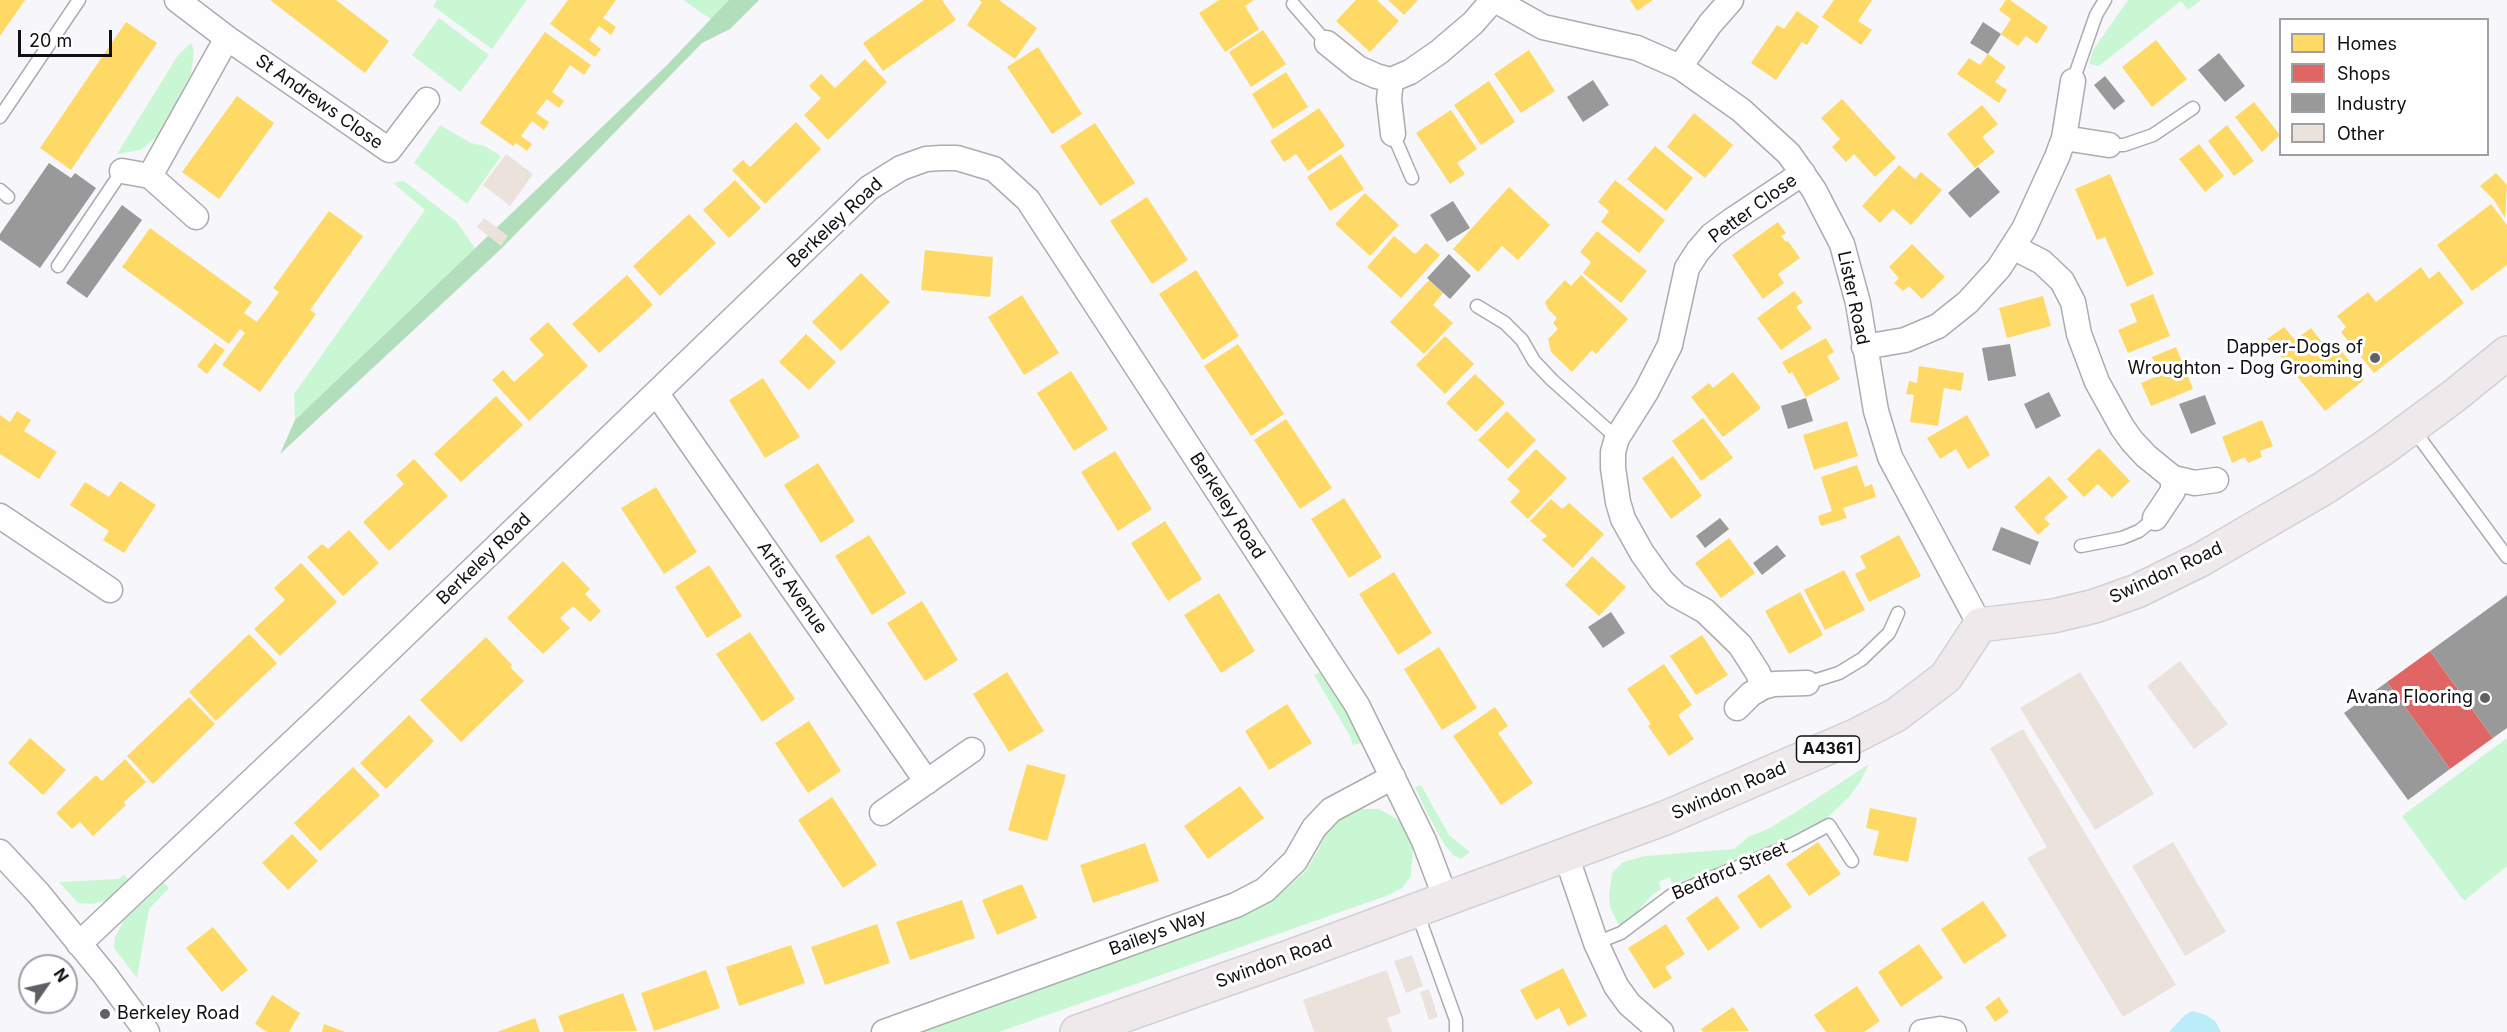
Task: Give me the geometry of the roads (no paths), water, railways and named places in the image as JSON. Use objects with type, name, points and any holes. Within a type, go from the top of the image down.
[{"type":"main road","name":"Swindon Road","points":[[1077,1032],[1432,905],[1665,818],[1813,756],[1896,714],[1946,677],[1980,625],[2053,616],[2095,606],[2137,591],[2200,561],[2324,488],[2412,428],[2507,353]]},
{"type":"street","name":"St Andrews Close","points":[[177,0],[227,38],[389,150],[427,100]]},
{"type":"street","points":[[1327,43],[1358,68],[1391,80],[1410,72],[1439,52],[1473,23],[1494,0]]},
{"type":"street","name":"Lister Road","points":[[1494,0],[1543,27],[1637,48],[1680,67],[1758,123],[1789,154],[1828,213],[1842,244],[1858,303],[1876,411],[1890,456],[1980,625]]},
{"type":"street","points":[[1680,67],[1710,24],[1731,0]]},
{"type":"street","points":[[150,176],[227,38]]},
{"type":"street","points":[[1391,80],[1389,99],[1393,134]]},
{"type":"street","points":[[1864,347],[1905,340],[1938,326],[1957,312],[1999,268],[2013,247],[2048,179],[2064,138],[2073,81]]},
{"type":"street","points":[[2064,138],[2109,145]]},
{"type":"street","name":"Berkeley Road","points":[[78,944],[184,847],[657,394],[868,188],[913,163],[941,158],[957,158],[994,169],[1012,183],[1035,210],[1357,705],[1437,871],[1432,905]]},
{"type":"street","points":[[122,171],[150,176],[196,217]]},
{"type":"street","name":"Petter Close","points":[[1763,687],[1758,673],[1740,645],[1711,616],[1677,595],[1662,581],[1632,537],[1623,519],[1614,484],[1613,452],[1617,438],[1646,392],[1670,345],[1685,276],[1698,251],[1712,235],[1803,173]]},
{"type":"street","points":[[2013,247],[2042,262],[2062,281],[2073,302],[2079,334],[2104,399],[2132,441],[2173,478],[2195,483],[2216,480]]},
{"type":"street","name":"Artis Avenue","points":[[657,394],[927,782]]},
{"type":"street","points":[[2155,518],[2173,491],[2173,478]]},
{"type":"street","points":[[0,516],[110,590]]},
{"type":"street","points":[[1737,708],[1751,693],[1763,687],[1774,684],[1807,683]]},
{"type":"street","points":[[882,813],[972,750]]},
{"type":"street","name":"Baileys Way","points":[[884,1032],[1225,909],[1265,890],[1295,861],[1314,828],[1331,810],[1393,777]]},
{"type":"street","points":[[0,852],[39,894],[147,1032]]},
{"type":"street","points":[[1566,855],[1596,942],[1616,986],[1629,1004],[1661,1032]]},
{"type":"street","points":[[1922,1032],[1941,1029],[1954,1032]]},
{"type":"lane","points":[[0,117],[79,0]]},
{"type":"lane","points":[[2073,81],[2090,29],[2106,0]]},
{"type":"lane","points":[[1293,4],[1327,43]]},
{"type":"lane","points":[[2109,145],[2124,145],[2153,135],[2193,108]]},
{"type":"lane","points":[[1393,134],[1412,178]]},
{"type":"lane","points":[[58,266],[122,171]]},
{"type":"lane","points":[[1477,306],[1504,323],[1522,340],[1534,361],[1552,380],[1617,438]]},
{"type":"lane","points":[[2412,428],[2507,557]]},
{"type":"lane","points":[[2081,546],[2122,538],[2139,531],[2155,518]]},
{"type":"lane","points":[[1807,683],[1839,673],[1863,659],[1889,633],[1898,613]]},
{"type":"lane","name":"Bedford Street","points":[[1596,942],[1621,933],[1673,894],[1793,844],[1829,825],[1852,861]]},
{"type":"lane","points":[[1432,905],[1456,1020],[1456,1032]]},
{"type":"water","points":[[2192,1011],[2206,1015],[2215,1021],[2221,1032],[2169,1032]]},
{"type":"place","name":"Dapper-Dogs of Wroughton - Dog Grooming","points":[[2375,358]]},
{"type":"place","name":"Avana Flooring","points":[[2485,698]]},
{"type":"place","name":"Berkeley Road","points":[[105,1014]]}]
